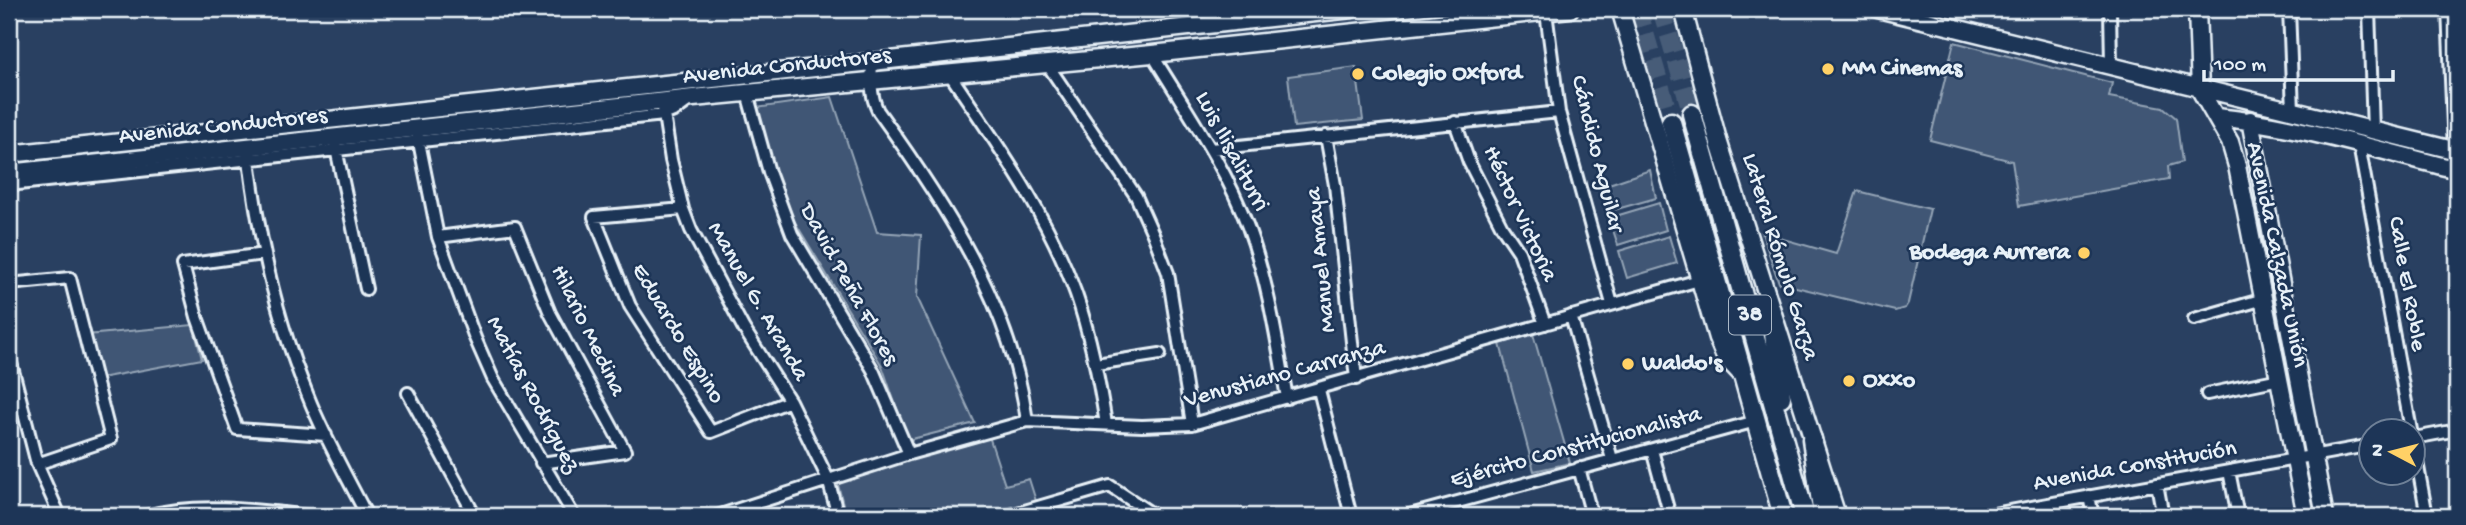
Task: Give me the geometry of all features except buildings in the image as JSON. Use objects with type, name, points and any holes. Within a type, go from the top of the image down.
[{"type":"main road","name":"Avenida Conductores","points":[[9,154],[1352,9]]},
{"type":"main road","name":"Avenida Conductores","points":[[9,173],[418,136],[664,108],[693,98],[1152,54],[1570,9]]},
{"type":"main road","points":[[1620,9],[1699,280],[1725,357],[1742,375]]},
{"type":"main road","points":[[1628,39],[1629,23],[1636,9]]},
{"type":"main road","name":"Lateral Rómulo Garza","points":[[1675,9],[1684,17],[1718,140],[1837,516]]},
{"type":"main road","points":[[1878,9],[2110,65],[2456,154]]},
{"type":"main road","name":"Avenida Calzada Unión","points":[[2197,9],[2200,90],[2230,142],[2237,166],[2306,516]]},
{"type":"main road","name":"38","points":[[1692,114],[1805,516]]},
{"type":"main road","points":[[2216,117],[2250,120],[2457,170]]},
{"type":"main road","name":"Avenida Calzada Unión","points":[[2250,120],[2325,516]]},
{"type":"main road","name":"38","points":[[1671,122],[1783,516]]},
{"type":"main road","points":[[1772,315],[1783,432]]},
{"type":"main road","points":[[1812,439],[1823,516]]},
{"type":"street","points":[[2110,9],[2110,65]]},
{"type":"street","points":[[2289,9],[2293,111]]},
{"type":"street","points":[[2369,9],[2373,132]]},
{"type":"street","points":[[2448,9],[2456,154]]},
{"type":"street","name":"Cándido Aguilar","points":[[1546,12],[1559,112],[1612,304]]},
{"type":"street","name":"Luis Ilisaliturri","points":[[1152,54],[1211,149],[1248,227],[1275,331],[1287,398]]},
{"type":"street","points":[[872,62],[873,101],[878,111],[951,220],[978,270],[1013,354],[1027,421]]},
{"type":"street","points":[[1047,64],[1136,196],[1153,233],[1168,273],[1192,424]]},
{"type":"street","points":[[949,74],[1021,180],[1053,239],[1076,294],[1097,364],[1106,424]]},
{"type":"street","name":"David Peña Flores","points":[[747,93],[769,172],[792,234],[873,370],[909,454]]},
{"type":"street","name":"Manuel G. Aranda","points":[[664,108],[671,160],[683,209],[696,242],[790,401],[828,479],[838,516]]},
{"type":"street","points":[[1211,149],[1559,112]]},
{"type":"street","name":"Héctor Victoria","points":[[1455,122],[1469,162],[1502,227],[1519,252],[1545,324]]},
{"type":"street","name":"Matías Rodríguez","points":[[418,136],[438,237],[460,302],[493,379],[574,516]]},
{"type":"street","name":"Manuel Amaya","points":[[1326,136],[1335,184],[1356,379]]},
{"type":"street","points":[[335,144],[366,289]]},
{"type":"street","name":"Calle El Roble","points":[[2359,145],[2408,416]]},
{"type":"street","points":[[9,185],[248,152],[264,254],[297,367],[326,435],[367,516]]},
{"type":"street","name":"Eduardo Espino","points":[[683,209],[594,217],[630,306],[711,432],[790,401]]},
{"type":"street","name":"Hilario Medina","points":[[438,237],[515,227],[550,313],[625,451],[541,463]]},
{"type":"street","points":[[264,254],[183,265],[208,349],[237,429],[326,435]]},
{"type":"street","points":[[9,284],[70,278],[111,439],[37,464]]},
{"type":"street","name":"Venustiano Carranza","points":[[717,516],[909,454],[1027,421],[1142,426],[1192,424],[1699,280]]},
{"type":"street","points":[[2194,319],[2264,299]]},
{"type":"street","points":[[1571,316],[1612,459]]},
{"type":"street","points":[[1097,364],[1160,354]]},
{"type":"street","points":[[9,355],[37,464],[60,516]]},
{"type":"street","points":[[2207,394],[2280,380]]},
{"type":"street","points":[[1318,390],[1351,516]]},
{"type":"street","points":[[408,393],[475,516]]},
{"type":"street","name":"Ejército Constitucionalista","points":[[1406,516],[1756,421]]},
{"type":"street","points":[[2428,435],[2457,430]]},
{"type":"street","name":"Avenida Constitución","points":[[1982,516],[2015,513],[2090,496],[2358,447]]},
{"type":"street","points":[[1652,450],[1670,516]]},
{"type":"street","points":[[1579,468],[1592,516]]},
{"type":"street","points":[[2229,471],[2238,516]]},
{"type":"street","points":[[2157,484],[2163,516]]},
{"type":"street","points":[[1007,516],[1110,486],[1155,516]]},
{"type":"street","points":[[2421,486],[2427,516]]},
{"type":"street","points":[[2090,496],[2094,516]]},
{"type":"street","points":[[146,516],[163,512],[219,509],[304,516]]},
{"type":"shaded area","points":[[1954,42],[2112,83],[2109,97],[2163,107],[2176,118],[2182,162],[2168,166],[2169,179],[2019,206],[2012,161],[1930,140]]},
{"type":"shaded area","points":[[1356,67],[1363,120],[1294,127],[1288,76]]},
{"type":"shaded area","points":[[832,97],[877,232],[921,235],[917,297],[975,423],[908,440],[882,366],[781,199],[756,108]]},
{"type":"shaded area","points":[[1650,170],[1656,198],[1610,211],[1603,186]]},
{"type":"shaded area","points":[[1857,191],[1930,209],[1905,308],[1895,311],[1779,283],[1762,233],[1836,254]]},
{"type":"shaded area","points":[[1659,203],[1666,230],[1618,245],[1609,218]]},
{"type":"shaded area","points":[[1669,236],[1677,263],[1627,278],[1619,251]]},
{"type":"shaded area","points":[[193,325],[202,359],[100,378],[87,335]]},
{"type":"shaded area","points":[[1533,334],[1570,463],[1534,471],[1500,344]]},
{"type":"shaded area","points":[[989,436],[1005,485],[1029,479],[1036,501],[984,516],[846,516],[836,477]]},
{"type":"tunnel","points":[[1638,9],[1671,122]]},
{"type":"tunnel","points":[[1661,9],[1692,114]]},
{"type":"place","name":"MM Cinemas","points":[[1828,69]]},
{"type":"place","name":"Colegio Oxford","points":[[1358,74]]},
{"type":"place","name":"Bodega Aurrera","points":[[2084,253]]},
{"type":"place","name":"Waldo's","points":[[1628,364]]},
{"type":"place","name":"Oxxo","points":[[1849,381]]}]
